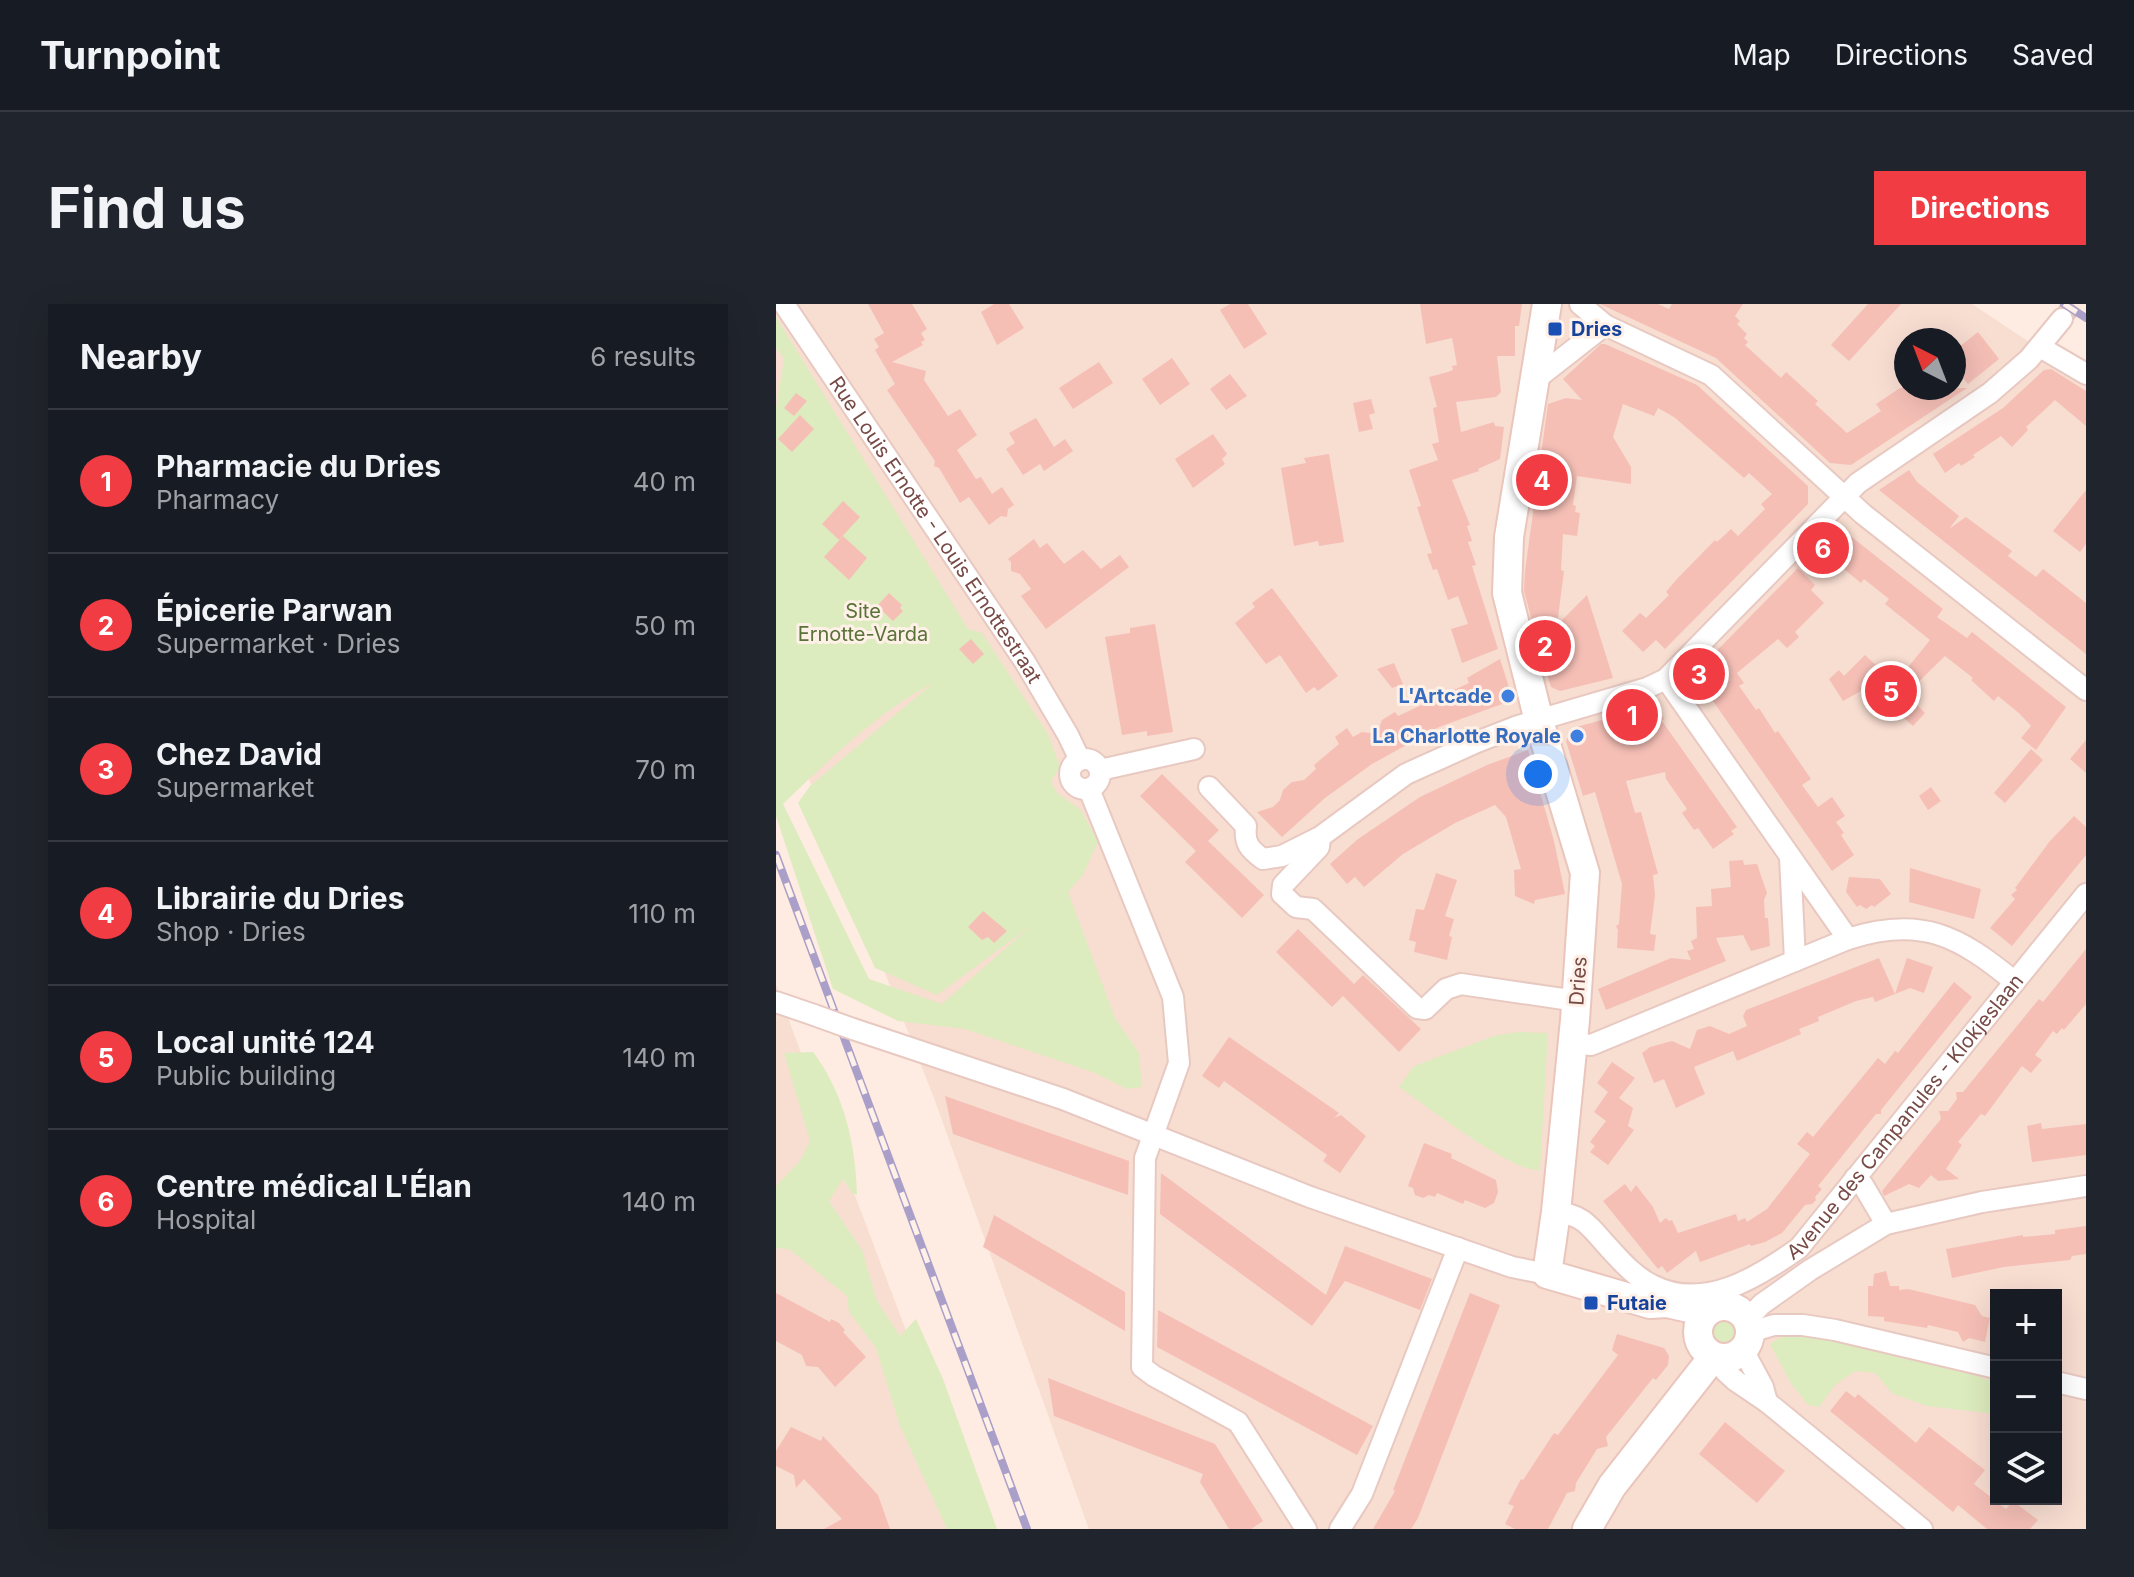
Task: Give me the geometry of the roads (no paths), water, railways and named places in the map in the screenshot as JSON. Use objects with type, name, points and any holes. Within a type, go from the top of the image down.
[{"type":"street","name":"Rue Louis Ernotte - Louis Ernottestraat","points":[[784,304],[1025,662],[1080,760],[1071,767],[1070,779],[1077,788],[1089,789],[1173,997],[1179,1063],[1145,1158],[1142,1367],[1238,1422],[1306,1529]]},
{"type":"street","name":"Dries","points":[[1547,304],[1509,537],[1507,593],[1539,721],[1585,873],[1577,1001],[1547,1274]]},
{"type":"street","points":[[1580,304],[1605,325],[1711,375],[1844,497],[2086,690]]},
{"type":"street","points":[[1209,787],[1246,826],[1245,839],[1250,850],[1263,859],[1282,856],[1320,837],[1406,774],[1518,726],[1647,688],[1666,679],[1858,483],[1990,393],[2040,347],[2062,319]]},
{"type":"street","points":[[1536,379],[1605,325]]},
{"type":"street","points":[[2040,347],[2086,374]]},
{"type":"street","points":[[1666,679],[1848,939]]},
{"type":"street","points":[[1100,770],[1194,749]]},
{"type":"street","points":[[1080,760],[1092,761],[1100,770],[1099,782],[1089,789]]},
{"type":"street","points":[[1320,837],[1319,847],[1283,885],[1282,894],[1296,907],[1313,909],[1417,1008],[1425,1009],[1446,989],[1461,984],[1577,1001]]},
{"type":"street","points":[[1790,856],[1795,961]]},
{"type":"street","name":"Avenue des Campanules - Klokjeslaan","points":[[1722,1332],[1723,1290],[1749,1281],[1799,1248],[2086,894]]},
{"type":"street","points":[[1573,1043],[1591,1045],[1848,939],[1879,930],[1917,929],[1943,935],[1973,950],[2015,982]]},
{"type":"street","points":[[776,1002],[1063,1099],[1310,1197],[1512,1267],[1650,1304],[1663,1316],[1722,1332],[1774,1325],[1803,1325],[1990,1367]]},
{"type":"street","points":[[1855,1178],[1863,1185],[1886,1224]]},
{"type":"street","points":[[1587,1529],[1612,1486],[1722,1332],[1810,1270],[1886,1224],[1982,1202],[2086,1186]]},
{"type":"street","points":[[1556,1212],[1583,1219],[1635,1274],[1652,1286],[1681,1293],[1722,1332],[1725,1371],[1922,1529]]},
{"type":"street","points":[[1340,1529],[1362,1494],[1458,1248]]},
{"type":"street","points":[[2062,1383],[2086,1389]]},
{"type":"tunnel","points":[[2062,319],[2073,304]]},
{"type":"railway","points":[[2064,304],[2086,318]]},
{"type":"railway","points":[[776,855],[1027,1529]]},
{"type":"place","name":"Dries","points":[[1555,329]]},
{"type":"place","name":"Librairie du Dries","points":[[1542,480]]},
{"type":"place","name":"Centre médical L'Élan","points":[[1823,548]]},
{"type":"place","name":"Épicerie Parwan","points":[[1545,646]]},
{"type":"place","name":"Chez David","points":[[1699,674]]},
{"type":"place","name":"Local unité 124","points":[[1891,691]]},
{"type":"place","name":"L'Artcade","points":[[1508,696]]},
{"type":"place","name":"Pharmacie du Dries","points":[[1632,715]]},
{"type":"place","name":"La Charlotte Royale","points":[[1577,736]]},
{"type":"place","name":"Futaie","points":[[1591,1303]]},
{"type":"park label","name":"Site Ernotte-Varda","points":[[863,622]]}]
